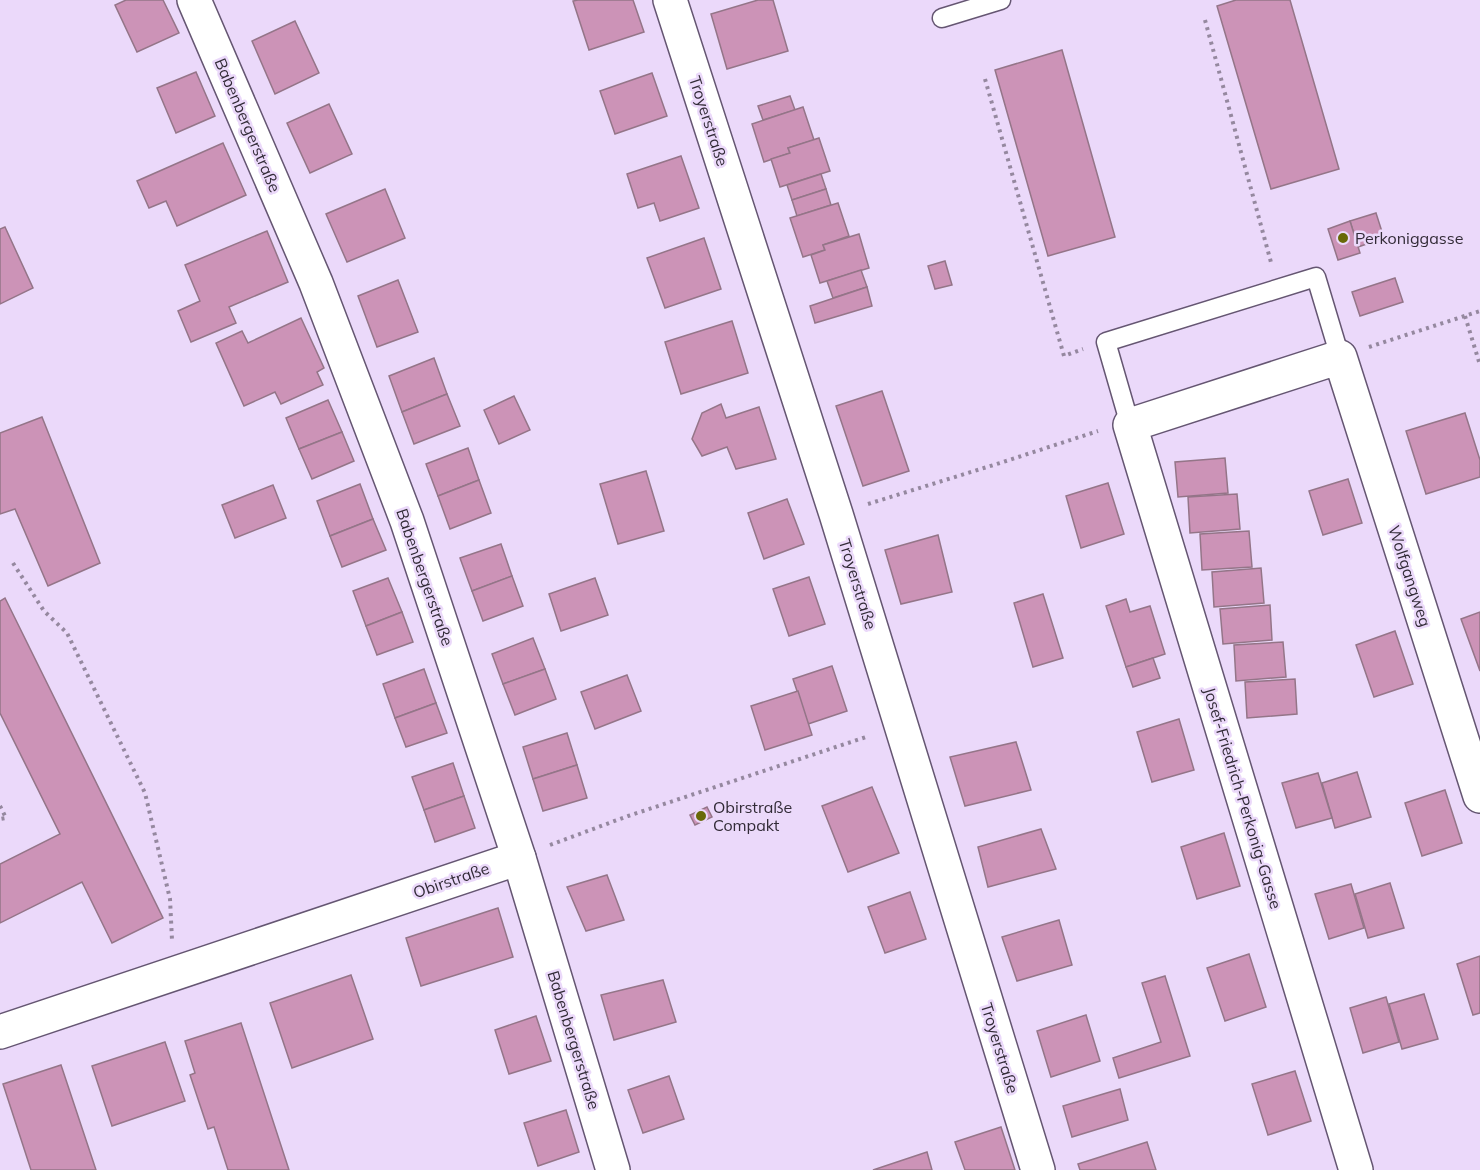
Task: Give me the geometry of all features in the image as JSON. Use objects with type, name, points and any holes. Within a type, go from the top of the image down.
[{"type":"street","name":"Babenbergerstraße","points":[[194,0],[316,283],[403,510],[519,858],[613,1170]]},
{"type":"street","name":"Troyerstraße","points":[[670,0],[836,514],[1038,1170]]},
{"type":"street","points":[[1130,425],[1341,357]]},
{"type":"street","name":"Wolfgangweg","points":[[1341,357],[1480,796]]},
{"type":"street","name":"Josef-Friedrich-Perkonig-Gasse","points":[[1130,425],[1356,1170]]},
{"type":"street","name":"Obirstraße","points":[[0,1032],[519,858]]},
{"type":"lane","points":[[942,18],[1002,0]]},
{"type":"lane","points":[[1106,342],[1316,277],[1341,357]]},
{"type":"lane","name":"Josef-Friedrich-Perkonig-Gasse","points":[[1106,342],[1130,425]]},
{"type":"path","points":[[1205,20],[1278,289]]},
{"type":"path","points":[[985,79],[1064,356],[1106,342]]},
{"type":"path","points":[[1341,357],[1480,311]]},
{"type":"path","points":[[1465,316],[1480,365]]},
{"type":"path","points":[[836,514],[1106,428],[1130,425]]},
{"type":"path","points":[[13,563],[44,611],[67,633],[145,793],[170,899],[174,973]]},
{"type":"path","points":[[519,858],[628,816],[902,725]]},
{"type":"path","points":[[0,806],[6,818],[0,819]]},
{"type":"building","points":[[126,0],[163,0],[179,33],[137,52],[115,5]]},
{"type":"building","points":[[633,0],[644,32],[589,50],[573,1]]},
{"type":"building","points":[[758,0],[773,0],[788,51],[727,69],[711,14]]},
{"type":"building","points":[[1236,0],[1290,0],[1339,169],[1271,189],[1217,6]]},
{"type":"building","points":[[295,21],[319,73],[275,94],[252,41]]},
{"type":"building","points":[[1062,50],[1115,237],[1048,256],[995,70]]},
{"type":"building","points":[[196,72],[215,116],[176,133],[157,88]]},
{"type":"building","points":[[652,73],[667,116],[615,134],[600,91]]},
{"type":"building","points":[[790,96],[795,110],[763,120],[758,106]]},
{"type":"building","points":[[329,104],[352,154],[310,173],[287,123]]},
{"type":"building","points":[[803,107],[814,140],[788,148],[790,153],[764,162],[752,124]]},
{"type":"building","points":[[819,138],[830,171],[780,187],[771,159],[790,153],[788,148]]},
{"type":"building","points":[[223,143],[246,195],[177,226],[166,201],[149,208],[137,181]]},
{"type":"building","points":[[681,156],[699,208],[660,221],[654,203],[638,208],[627,174]]},
{"type":"building","points":[[821,174],[826,189],[792,200],[787,185]]},
{"type":"building","points":[[385,189],[405,238],[347,262],[326,214]]},
{"type":"building","points":[[826,189],[831,205],[797,216],[792,200]]},
{"type":"building","points":[[838,203],[849,236],[823,245],[825,250],[803,257],[790,218]]},
{"type":"building","points":[[1376,213],[1384,238],[1358,247],[1350,221]]},
{"type":"building","name":"Perkoniggasse","points":[[1350,221],[1360,253],[1338,260],[1328,229]]},
{"type":"building","points":[[5,227],[33,288],[0,304],[0,229]]},
{"type":"building","points":[[267,231],[288,282],[229,307],[236,323],[191,342],[178,311],[200,301],[185,265]]},
{"type":"building","points":[[859,234],[869,268],[820,283],[811,255],[825,250],[823,245]]},
{"type":"building","points":[[704,238],[721,289],[665,308],[647,258]]},
{"type":"building","points":[[945,261],[952,285],[935,289],[928,266]]},
{"type":"building","points":[[861,270],[867,287],[833,298],[827,281]]},
{"type":"building","points":[[1395,278],[1403,302],[1360,316],[1352,292]]},
{"type":"building","points":[[398,280],[418,332],[377,347],[358,296]]},
{"type":"building","points":[[867,287],[872,306],[815,323],[810,306]]},
{"type":"building","points":[[301,318],[324,368],[317,372],[323,385],[281,404],[275,392],[244,406],[216,343],[242,331],[248,343]]},
{"type":"building","points":[[732,321],[748,373],[681,394],[665,342]]},
{"type":"building","points":[[434,358],[447,394],[402,412],[389,376]]},
{"type":"building","points":[[882,391],[909,471],[863,486],[836,406]]},
{"type":"building","points":[[447,394],[460,426],[414,444],[402,412]]},
{"type":"building","points":[[514,396],[530,430],[499,444],[484,410]]},
{"type":"building","points":[[328,400],[342,432],[299,449],[286,418]]},
{"type":"building","points":[[721,404],[726,418],[759,407],[776,459],[736,469],[727,447],[702,456],[692,439],[702,413]]},
{"type":"building","points":[[1465,413],[1480,460],[1480,477],[1426,494],[1406,431]]},
{"type":"building","points":[[42,417],[100,563],[48,586],[15,509],[0,514],[0,433]]},
{"type":"building","points":[[342,432],[354,461],[312,479],[299,449]]},
{"type":"building","points":[[468,448],[479,480],[438,496],[426,464]]},
{"type":"building","points":[[1225,458],[1228,493],[1178,497],[1175,462]]},
{"type":"building","points":[[646,471],[664,531],[618,544],[600,484]]},
{"type":"building","points":[[1348,479],[1362,523],[1323,535],[1309,491]]},
{"type":"building","points":[[479,480],[491,513],[450,529],[438,496]]},
{"type":"building","points":[[1108,483],[1124,534],[1081,548],[1066,496]]},
{"type":"building","points":[[360,484],[373,519],[330,536],[317,501]]},
{"type":"building","points":[[273,485],[286,518],[235,538],[222,505]]},
{"type":"building","points":[[1237,494],[1240,529],[1190,533],[1188,497]]},
{"type":"building","points":[[787,499],[804,544],[764,559],[748,513]]},
{"type":"building","points":[[373,519],[386,550],[342,567],[330,536]]},
{"type":"building","points":[[1249,531],[1252,567],[1202,570],[1200,534]]},
{"type":"building","points":[[938,535],[952,592],[901,604],[885,550]]},
{"type":"building","points":[[501,544],[512,576],[472,591],[460,558]]},
{"type":"building","points":[[1261,568],[1264,603],[1214,607],[1212,572]]},
{"type":"building","points":[[512,576],[523,606],[483,621],[472,591]]},
{"type":"building","points":[[809,577],[825,624],[789,636],[773,589]]},
{"type":"building","points":[[388,578],[402,612],[366,626],[353,591]]},
{"type":"building","points":[[595,578],[608,615],[561,631],[549,594]]},
{"type":"building","points":[[1043,594],[1063,658],[1033,667],[1014,603]]},
{"type":"building","points":[[5,598],[163,918],[112,943],[82,882],[0,923],[0,864],[60,834],[0,713],[0,601]]},
{"type":"building","points":[[1126,599],[1130,612],[1150,606],[1165,654],[1126,667],[1106,606]]},
{"type":"building","points":[[1270,605],[1272,640],[1223,644],[1220,609]]},
{"type":"building","points":[[402,612],[413,642],[377,655],[366,626]]},
{"type":"building","points":[[1480,612],[1480,671],[1461,619]]},
{"type":"building","points":[[1395,631],[1413,684],[1374,697],[1356,645]]},
{"type":"building","points":[[533,638],[545,669],[503,684],[492,654]]},
{"type":"building","points":[[1283,642],[1286,677],[1236,681],[1234,645]]},
{"type":"building","points":[[1153,658],[1160,678],[1133,687],[1126,667]]},
{"type":"building","points":[[832,666],[847,711],[808,724],[793,679]]},
{"type":"building","points":[[424,669],[436,703],[395,718],[383,684]]},
{"type":"building","points":[[545,669],[556,699],[515,715],[503,684]]},
{"type":"building","points":[[627,675],[641,711],[595,729],[581,692]]},
{"type":"building","points":[[1295,679],[1297,714],[1247,718],[1245,682]]},
{"type":"building","points":[[798,691],[812,735],[765,750],[751,706]]},
{"type":"building","points":[[436,703],[447,733],[406,747],[395,718]]},
{"type":"building","points":[[1179,719],[1194,770],[1152,782],[1137,732]]},
{"type":"building","points":[[567,733],[577,765],[533,779],[523,747]]},
{"type":"building","points":[[1016,742],[1031,790],[965,806],[950,757]]},
{"type":"building","points":[[453,763],[464,796],[424,810],[412,777]]},
{"type":"building","points":[[577,765],[587,798],[543,811],[533,779]]},
{"type":"building","points":[[1357,772],[1371,817],[1335,828],[1322,783]]},
{"type":"building","points":[[1318,773],[1332,818],[1296,828],[1282,783]]},
{"type":"building","points":[[872,787],[899,853],[848,872],[822,806]]},
{"type":"building","points":[[1445,790],[1462,843],[1422,856],[1405,803]]},
{"type":"building","points":[[464,796],[475,828],[435,842],[424,810]]},
{"type":"building","name":"Obirstraße Compakt","points":[[707,807],[712,817],[695,825],[690,815]]},
{"type":"building","points":[[1041,829],[1056,869],[988,887],[978,847]]},
{"type":"building","points":[[1224,833],[1240,886],[1197,899],[1181,847]]},
{"type":"building","points":[[607,875],[624,920],[586,931],[567,887]]},
{"type":"building","points":[[1390,883],[1404,928],[1368,938],[1355,894]]},
{"type":"building","points":[[1351,884],[1364,928],[1329,939],[1315,894]]},
{"type":"building","points":[[910,892],[926,939],[885,953],[868,907]]},
{"type":"building","points":[[498,908],[513,957],[421,986],[406,938]]},
{"type":"building","points":[[1059,920],[1072,965],[1017,981],[1002,937]]},
{"type":"building","points":[[1249,954],[1266,1007],[1225,1021],[1207,968]]},
{"type":"building","points":[[1480,956],[1480,1013],[1473,1015],[1457,964]]},
{"type":"building","points":[[351,975],[373,1039],[292,1068],[270,1003]]},
{"type":"building","points":[[1165,976],[1190,1056],[1119,1078],[1113,1058],[1161,1042],[1142,983]]},
{"type":"building","points":[[663,980],[676,1022],[614,1040],[601,995]]},
{"type":"building","points":[[1424,994],[1438,1039],[1402,1049],[1389,1004]]},
{"type":"building","points":[[1386,997],[1399,1042],[1363,1053],[1350,1008]]},
{"type":"building","points":[[1086,1015],[1100,1061],[1051,1077],[1037,1031]]},
{"type":"building","points":[[536,1016],[551,1061],[509,1074],[495,1030]]},
{"type":"building","points":[[241,1023],[289,1170],[228,1170],[214,1127],[208,1129],[190,1075],[195,1073],[185,1041]]},
{"type":"building","points":[[165,1042],[185,1101],[112,1126],[92,1066]]},
{"type":"building","points":[[61,1065],[96,1170],[31,1170],[3,1084]]},
{"type":"building","points":[[1295,1071],[1311,1121],[1268,1135],[1252,1084]]},
{"type":"building","points":[[669,1076],[684,1119],[643,1133],[628,1090]]},
{"type":"building","points":[[1120,1089],[1128,1120],[1072,1137],[1063,1106]]},
{"type":"building","points":[[566,1110],[579,1152],[538,1166],[524,1123]]},
{"type":"building","points":[[1001,1127],[1015,1170],[965,1170],[955,1142]]},
{"type":"building","points":[[1147,1142],[1156,1170],[1080,1170],[1078,1164]]},
{"type":"building","points":[[927,1152],[932,1170],[873,1170]]},
{"type":"place","name":"Perkoniggasse","points":[[1343,238]]},
{"type":"place","name":"Obirstraße Compakt","points":[[701,816]]}]
